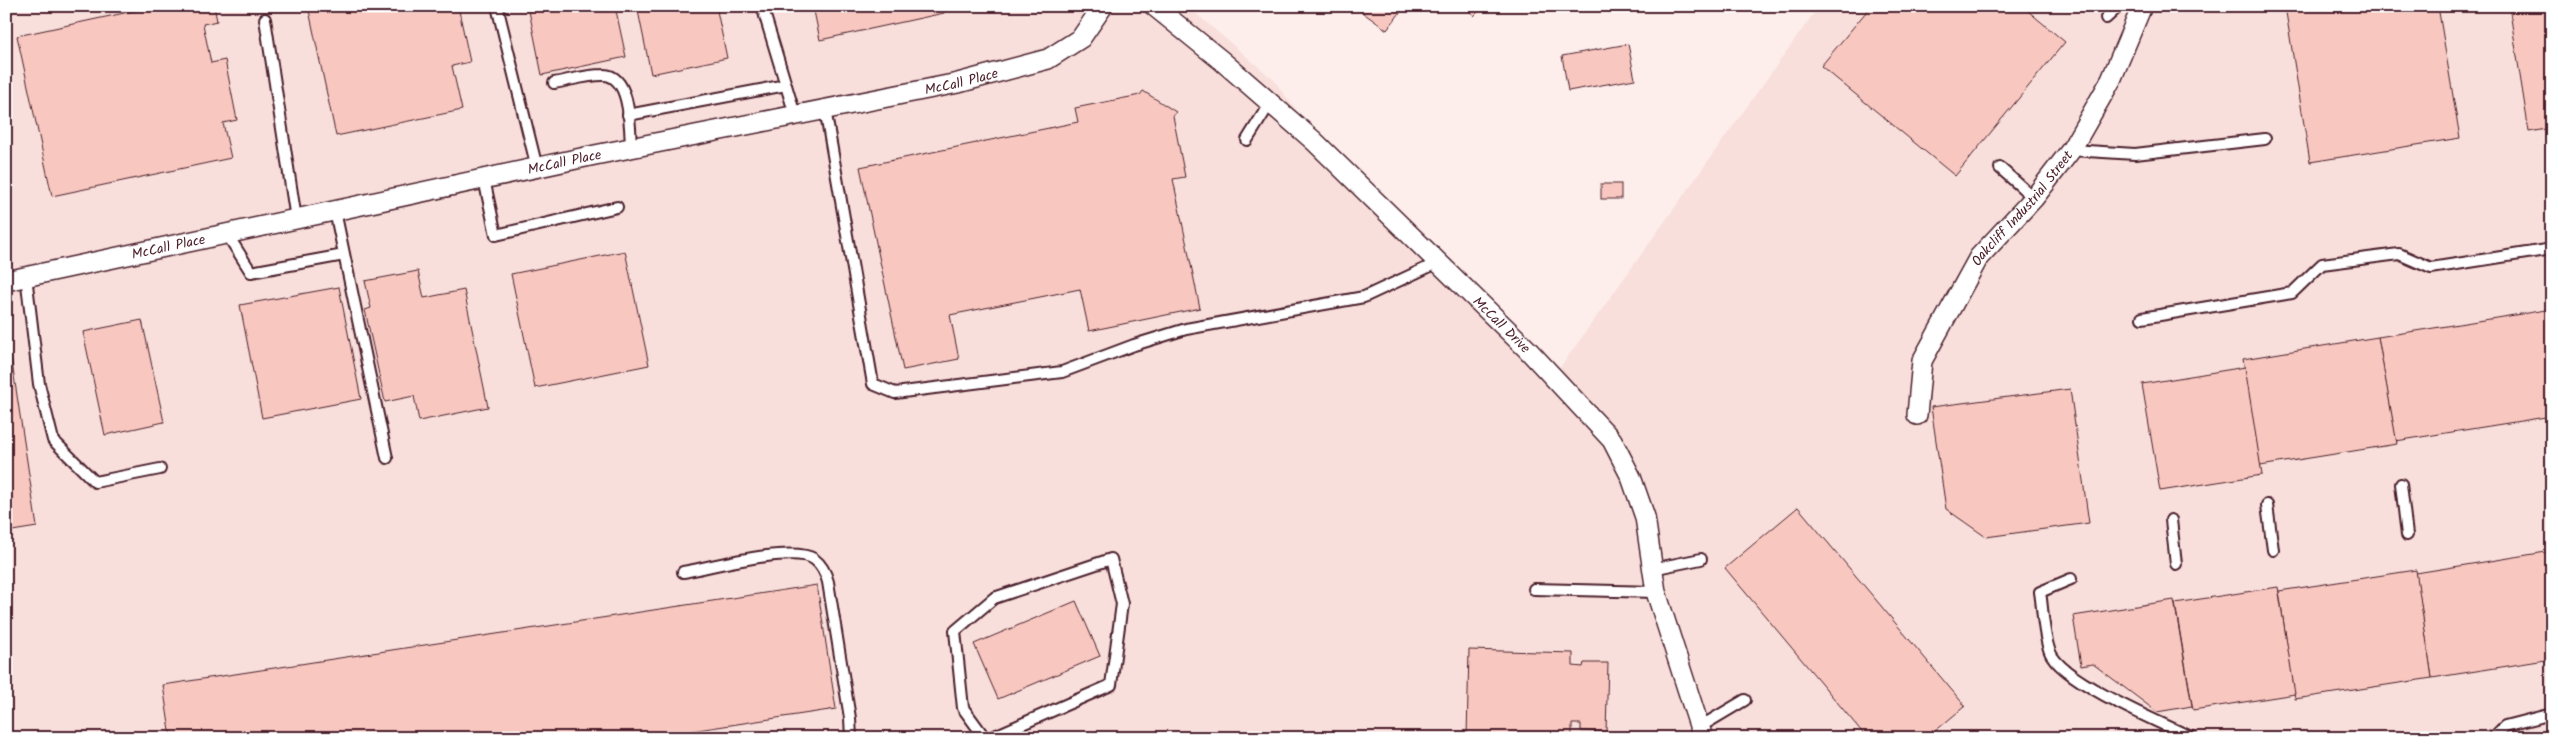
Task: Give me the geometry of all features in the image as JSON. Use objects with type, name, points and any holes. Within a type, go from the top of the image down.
[{"type":"street","name":"McCall Place","points":[[7,278],[26,276],[631,148],[958,83],[1048,59],[1081,38],[1103,6]]},
{"type":"street","name":"McCall Drive","points":[[1154,6],[1314,141],[1527,349],[1612,440],[1631,477],[1645,518],[1656,592],[1700,733]]},
{"type":"street","name":"Oakcliff Industrial Street","points":[[1917,414],[1922,361],[1978,258],[2034,198],[2071,150],[2111,80],[2142,6]]},
{"type":"lane","points":[[497,6],[537,168]]},
{"type":"lane","points":[[762,6],[795,116]]},
{"type":"lane","points":[[2106,18],[2119,6]]},
{"type":"lane","points":[[265,20],[296,219]]},
{"type":"lane","points":[[554,82],[609,76],[623,88],[631,148]]},
{"type":"lane","points":[[628,115],[786,85]]},
{"type":"lane","points":[[1247,140],[1270,103]]},
{"type":"lane","points":[[825,109],[874,384],[895,393],[1062,372],[1134,345],[1186,329],[1364,298],[1437,263]]},
{"type":"lane","points":[[2071,150],[2135,154],[2265,139]]},
{"type":"lane","points":[[2000,168],[2034,198]]},
{"type":"lane","points":[[484,179],[496,235],[617,207]]},
{"type":"lane","points":[[335,211],[387,458]]},
{"type":"lane","points":[[227,234],[251,272],[344,255]]},
{"type":"lane","points":[[2142,318],[2292,293],[2322,264],[2398,254],[2431,268],[2552,250]]},
{"type":"lane","points":[[26,276],[40,384],[53,440],[95,482],[160,469]]},
{"type":"lane","points":[[2401,484],[2408,535]]},
{"type":"lane","points":[[2267,505],[2273,550]]},
{"type":"lane","points":[[2171,520],[2176,564]]},
{"type":"lane","points":[[683,572],[781,554],[792,554],[814,559],[825,572],[828,582],[850,718],[851,738]]},
{"type":"lane","points":[[1652,569],[1701,558]]},
{"type":"lane","points":[[985,738],[963,708],[955,631],[994,598],[1111,559],[1122,604],[1111,685],[990,738]]},
{"type":"lane","points":[[2071,579],[2040,592],[2050,653],[2065,670],[2120,705],[2193,738]]},
{"type":"lane","points":[[1534,589],[1656,592]]},
{"type":"lane","points":[[1700,733],[1745,700]]},
{"type":"lane","points":[[2493,738],[2505,726],[2552,714]]},
{"type":"shaded area","points":[[6,6],[1187,6],[1273,79],[1340,169],[1559,369],[1819,6],[2552,6],[2552,738],[6,738]]},
{"type":"building","points":[[157,6],[214,6],[217,21],[203,24],[211,63],[225,60],[237,120],[223,123],[231,158],[52,196],[17,36]]},
{"type":"building","points":[[308,6],[458,6],[470,62],[452,66],[462,110],[336,136]]},
{"type":"building","points":[[528,6],[615,6],[626,57],[542,75]]},
{"type":"building","points":[[637,6],[716,6],[727,58],[651,74]]},
{"type":"building","points":[[813,6],[962,6],[943,10],[944,13],[820,40]]},
{"type":"building","points":[[1361,6],[1405,6],[1387,30],[1359,10]]},
{"type":"building","points":[[1465,6],[1484,6],[1474,16]]},
{"type":"building","points":[[1871,6],[2022,6],[2065,42],[1955,176],[1821,66]]},
{"type":"building","points":[[2285,6],[2438,6],[2460,138],[2310,162]]},
{"type":"building","points":[[2509,6],[2552,6],[2552,128],[2529,132]]},
{"type":"building","points":[[1628,44],[1635,79],[1568,91],[1562,56]]},
{"type":"building","points":[[1143,91],[1176,112],[1173,116],[1185,177],[1173,179],[1200,308],[1089,331],[1080,289],[950,315],[959,359],[903,370],[860,167],[1078,122],[1075,108],[1140,95]]},
{"type":"building","points":[[1601,184],[1621,184],[1621,199],[1601,199]]},
{"type":"building","points":[[625,251],[649,365],[535,388],[511,274]]},
{"type":"building","points":[[418,271],[424,298],[464,290],[488,407],[419,421],[414,396],[385,402],[365,310],[371,308],[365,281]]},
{"type":"building","points":[[339,287],[361,399],[262,418],[240,305]]},
{"type":"building","points":[[2552,309],[2552,416],[2396,441],[2378,337]]},
{"type":"building","points":[[142,320],[164,422],[105,435],[83,332]]},
{"type":"building","points":[[2378,337],[2397,444],[2260,466],[2243,359]]},
{"type":"building","points":[[11,356],[37,527],[6,532],[6,357]]},
{"type":"building","points":[[2245,367],[2262,475],[2160,491],[2142,384]]},
{"type":"building","points":[[2070,389],[2089,523],[1986,537],[1946,509],[1931,407]]},
{"type":"building","points":[[1798,507],[1965,706],[1927,738],[1867,738],[1725,568]]},
{"type":"building","points":[[2552,551],[2552,659],[2432,678],[2416,573]]},
{"type":"building","points":[[2416,570],[2432,678],[2295,699],[2279,591]]},
{"type":"building","points":[[817,585],[836,709],[645,738],[171,738],[163,685]]},
{"type":"building","points":[[2278,587],[2295,694],[2193,710],[2175,603]]},
{"type":"building","points":[[2174,600],[2192,706],[2157,712],[2093,664],[2081,666],[2073,616]]},
{"type":"building","points":[[1076,601],[1100,656],[998,699],[974,644]]},
{"type":"building","points":[[1469,650],[1573,653],[1573,666],[1583,667],[1584,663],[1608,663],[1606,732],[1581,731],[1581,724],[1572,724],[1572,738],[1467,737]]}]
